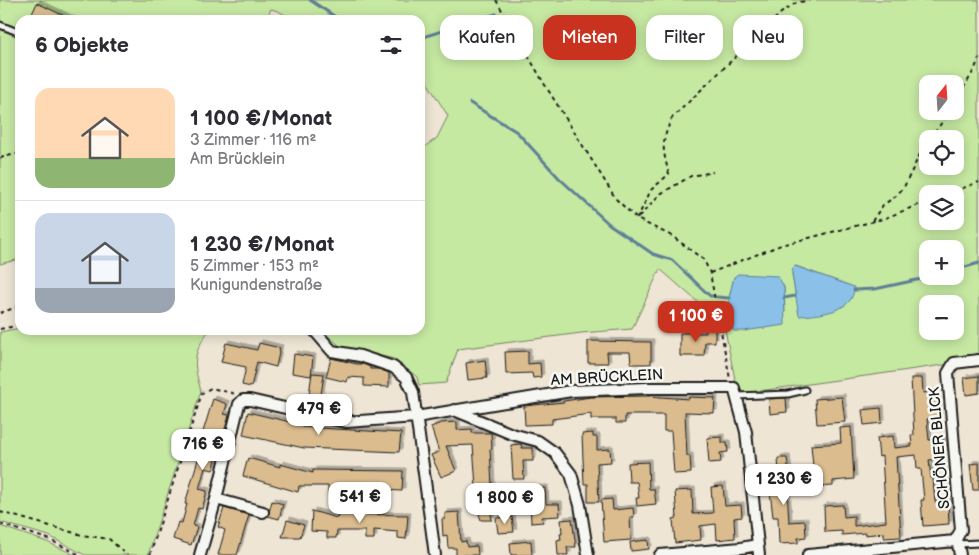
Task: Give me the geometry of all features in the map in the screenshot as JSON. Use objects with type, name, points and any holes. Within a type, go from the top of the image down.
[{"type":"street","points":[[318,335],[332,351],[360,356],[393,367],[406,377],[413,392],[435,555]]},
{"type":"street","name":"SCHÖNER BLICK","points":[[958,547],[961,530],[948,373],[954,364],[979,360]]},
{"type":"street","name":"AM BRÜCKLEIN","points":[[243,400],[346,422],[416,417],[571,391],[647,388],[735,392]]},
{"type":"street","points":[[660,555],[758,550],[746,432],[735,392]]},
{"type":"street","points":[[200,555],[239,404],[243,400]]},
{"type":"street","points":[[454,410],[496,428],[538,442],[555,453],[571,474],[580,505],[588,555]]},
{"type":"street","points":[[216,499],[263,512]]},
{"type":"street","points":[[808,555],[958,547]]},
{"type":"lane","points":[[0,25],[15,31]]},
{"type":"lane","points":[[735,392],[788,394],[805,390]]},
{"type":"lane","points":[[958,547],[979,543]]},
{"type":"path","points":[[496,0],[545,85],[616,199],[637,219],[672,236],[704,260],[710,273],[728,373],[735,392]]},
{"type":"path","points":[[637,219],[651,190],[669,174],[664,154],[663,139],[672,118],[781,13],[796,3],[810,0]]},
{"type":"path","points":[[964,84],[972,74],[979,58]]},
{"type":"path","points":[[0,158],[15,154]]},
{"type":"path","points":[[872,222],[883,205],[896,196],[904,187],[919,156]]},
{"type":"path","points":[[637,219],[660,194],[692,176],[713,172]]},
{"type":"path","points":[[964,188],[979,182]]},
{"type":"path","points":[[710,273],[781,245],[883,219],[919,205]]},
{"type":"path","points":[[0,313],[15,308]]},
{"type":"path","points":[[0,329],[15,326]]},
{"type":"path","points":[[150,555],[202,393],[211,388],[237,394],[243,400]]},
{"type":"path","points":[[0,512],[82,535],[109,539],[127,555]]},
{"type":"path","points":[[0,524],[48,539],[80,555]]},
{"type":"green space","points":[[0,0],[979,0],[979,360],[738,394],[724,325],[660,269],[632,329],[581,333],[458,349],[446,383],[419,385],[417,377],[394,359],[340,346],[327,335],[425,335],[425,146],[437,138],[448,116],[425,79],[425,15],[285,15],[271,9],[268,15],[15,15],[15,260],[0,264],[0,160],[3,157],[0,155]],"holes":[[[796,266],[853,287],[796,299],[792,274]],[[734,277],[784,287],[785,313],[732,328],[729,299]]]},
{"type":"green space","points":[[15,329],[15,335],[206,335],[199,346],[196,359],[196,373],[201,391],[148,555],[85,555],[49,536],[0,522],[0,332]]},
{"type":"green space","points":[[0,526],[47,542],[75,555],[0,555]]},
{"type":"water","points":[[795,266],[854,287],[853,295],[842,307],[816,315],[799,316],[792,274]]},
{"type":"water","points":[[738,274],[778,276],[784,287],[785,325],[734,331],[732,328],[729,298],[734,277]]},
{"type":"building","points":[[37,3],[62,15],[31,15]]},
{"type":"building","points":[[706,329],[715,329],[715,342],[705,342],[704,356],[680,356],[680,333],[706,333]]},
{"type":"building","points":[[588,341],[651,342],[651,364],[631,364],[630,352],[607,352],[608,363],[588,363]]},
{"type":"building","points":[[226,343],[257,350],[259,343],[280,348],[276,367],[257,362],[251,387],[242,385],[246,367],[221,362]]},
{"type":"building","points":[[528,351],[528,364],[540,363],[541,377],[533,378],[532,373],[506,374],[505,352]]},
{"type":"building","points":[[294,354],[313,357],[311,376],[292,373]]},
{"type":"building","points":[[331,358],[363,364],[370,367],[370,369],[379,369],[389,373],[389,387],[364,386],[364,378],[348,377],[347,382],[326,377]]},
{"type":"building","points":[[485,360],[487,378],[468,380],[466,363]]},
{"type":"building","points":[[312,373],[324,374],[321,395],[309,394]]},
{"type":"building","points":[[979,376],[979,393],[966,395],[964,378]]},
{"type":"building","points":[[911,378],[922,378],[923,393],[931,392],[931,397],[937,396],[939,418],[927,419],[929,440],[943,439],[945,454],[942,454],[943,459],[929,460],[935,502],[948,501],[949,524],[923,526],[921,500],[924,500],[921,469],[917,469],[916,455],[896,457],[901,537],[884,538],[884,533],[842,535],[842,531],[825,532],[824,506],[843,505],[844,517],[854,516],[854,526],[886,522],[882,456],[879,457],[877,438],[893,436],[894,448],[912,446],[911,435],[914,435]]},
{"type":"building","points":[[647,396],[689,399],[689,397],[715,398],[714,413],[685,412],[687,456],[690,456],[691,473],[674,474],[671,431],[664,431],[664,415],[625,415],[625,423],[616,423],[616,419],[591,419],[591,414],[552,419],[552,424],[525,425],[524,406],[591,397]]},
{"type":"building","points":[[842,397],[845,422],[817,424],[815,399]]},
{"type":"building","points":[[786,398],[787,412],[770,414],[769,399]]},
{"type":"building","points":[[213,399],[227,404],[224,414],[229,415],[213,470],[205,468],[199,489],[207,491],[202,509],[198,508],[193,526],[197,527],[191,545],[173,539],[178,522],[182,523],[187,504],[185,504],[201,449],[204,450],[209,434],[203,432]]},
{"type":"building","points":[[881,408],[882,423],[864,425],[862,410]]},
{"type":"building","points":[[248,412],[303,425],[302,427],[401,433],[399,452],[304,448],[243,435]]},
{"type":"building","points":[[457,422],[457,430],[472,429],[472,433],[491,433],[492,486],[476,487],[473,445],[446,446],[456,471],[441,477],[431,455],[439,452],[431,427],[441,423]]},
{"type":"building","points":[[851,427],[854,479],[833,481],[833,486],[815,487],[811,445],[841,443],[840,428]]},
{"type":"building","points":[[593,433],[593,437],[597,437],[597,450],[610,449],[611,462],[597,463],[599,502],[588,502],[588,484],[584,484],[582,434]]},
{"type":"building","points":[[722,437],[722,443],[727,443],[728,452],[720,453],[721,462],[709,463],[707,438]]},
{"type":"building","points":[[521,444],[522,448],[533,448],[533,461],[523,461],[524,479],[513,479],[511,445]]},
{"type":"building","points":[[248,458],[280,467],[280,464],[313,473],[313,470],[403,471],[402,491],[338,488],[338,495],[328,495],[328,486],[299,486],[298,492],[243,476]]},
{"type":"building","points":[[778,458],[787,458],[791,490],[787,490],[789,522],[805,521],[806,537],[798,538],[798,543],[779,544],[778,517],[773,517],[768,474],[779,473]]},
{"type":"building","points":[[648,462],[649,489],[654,489],[656,504],[637,506],[636,498],[639,498],[637,482],[629,482],[628,463]]},
{"type":"building","points":[[979,463],[979,490],[973,490],[970,464]]},
{"type":"building","points":[[723,486],[725,506],[741,505],[742,517],[734,518],[735,538],[717,540],[716,524],[700,526],[701,540],[675,543],[673,519],[677,518],[675,491],[692,490],[693,514],[713,513],[711,487]]},
{"type":"building","points":[[545,488],[546,504],[559,504],[560,516],[542,517],[543,522],[531,523],[530,499],[524,500],[523,489]]},
{"type":"building","points":[[612,499],[613,510],[633,508],[634,517],[630,517],[631,540],[604,542],[601,500]]},
{"type":"building","points":[[272,501],[283,504],[279,519],[268,516]]},
{"type":"building","points":[[224,508],[249,515],[237,555],[218,555],[225,530],[218,527]]},
{"type":"building","points":[[477,508],[490,508],[492,520],[481,520]]},
{"type":"building","points":[[312,511],[337,518],[338,514],[408,515],[406,539],[398,538],[398,532],[374,530],[374,539],[365,539],[365,531],[337,531],[336,538],[327,538],[327,532],[311,531]]},
{"type":"building","points":[[459,512],[461,542],[466,541],[467,547],[477,546],[478,555],[456,555],[456,548],[448,548],[447,535],[443,536],[442,519],[445,519],[445,513]]},
{"type":"building","points":[[512,517],[514,532],[498,533],[496,518]]},
{"type":"building","points":[[572,519],[576,547],[567,547],[568,555],[558,555],[557,540],[561,539],[560,534],[562,534],[561,520]]},
{"type":"building","points":[[287,520],[304,525],[300,537],[282,537]]},
{"type":"building","points":[[648,540],[649,549],[631,551],[630,542]]},
{"type":"building","points":[[531,541],[532,555],[511,555],[510,543]]},
{"type":"waterway","points":[[310,0],[332,15]]},
{"type":"waterway","points":[[425,36],[496,14]]},
{"type":"waterway","points":[[470,103],[517,132],[559,178],[609,224],[653,254],[672,260],[710,296],[713,296]]},
{"type":"waterway","points":[[964,267],[979,263]]},
{"type":"waterway","points":[[854,290],[875,289],[919,279]]},
{"type":"waterway","points":[[784,298],[795,296]]},
{"type":"waterway","points":[[717,297],[729,298]]}]
